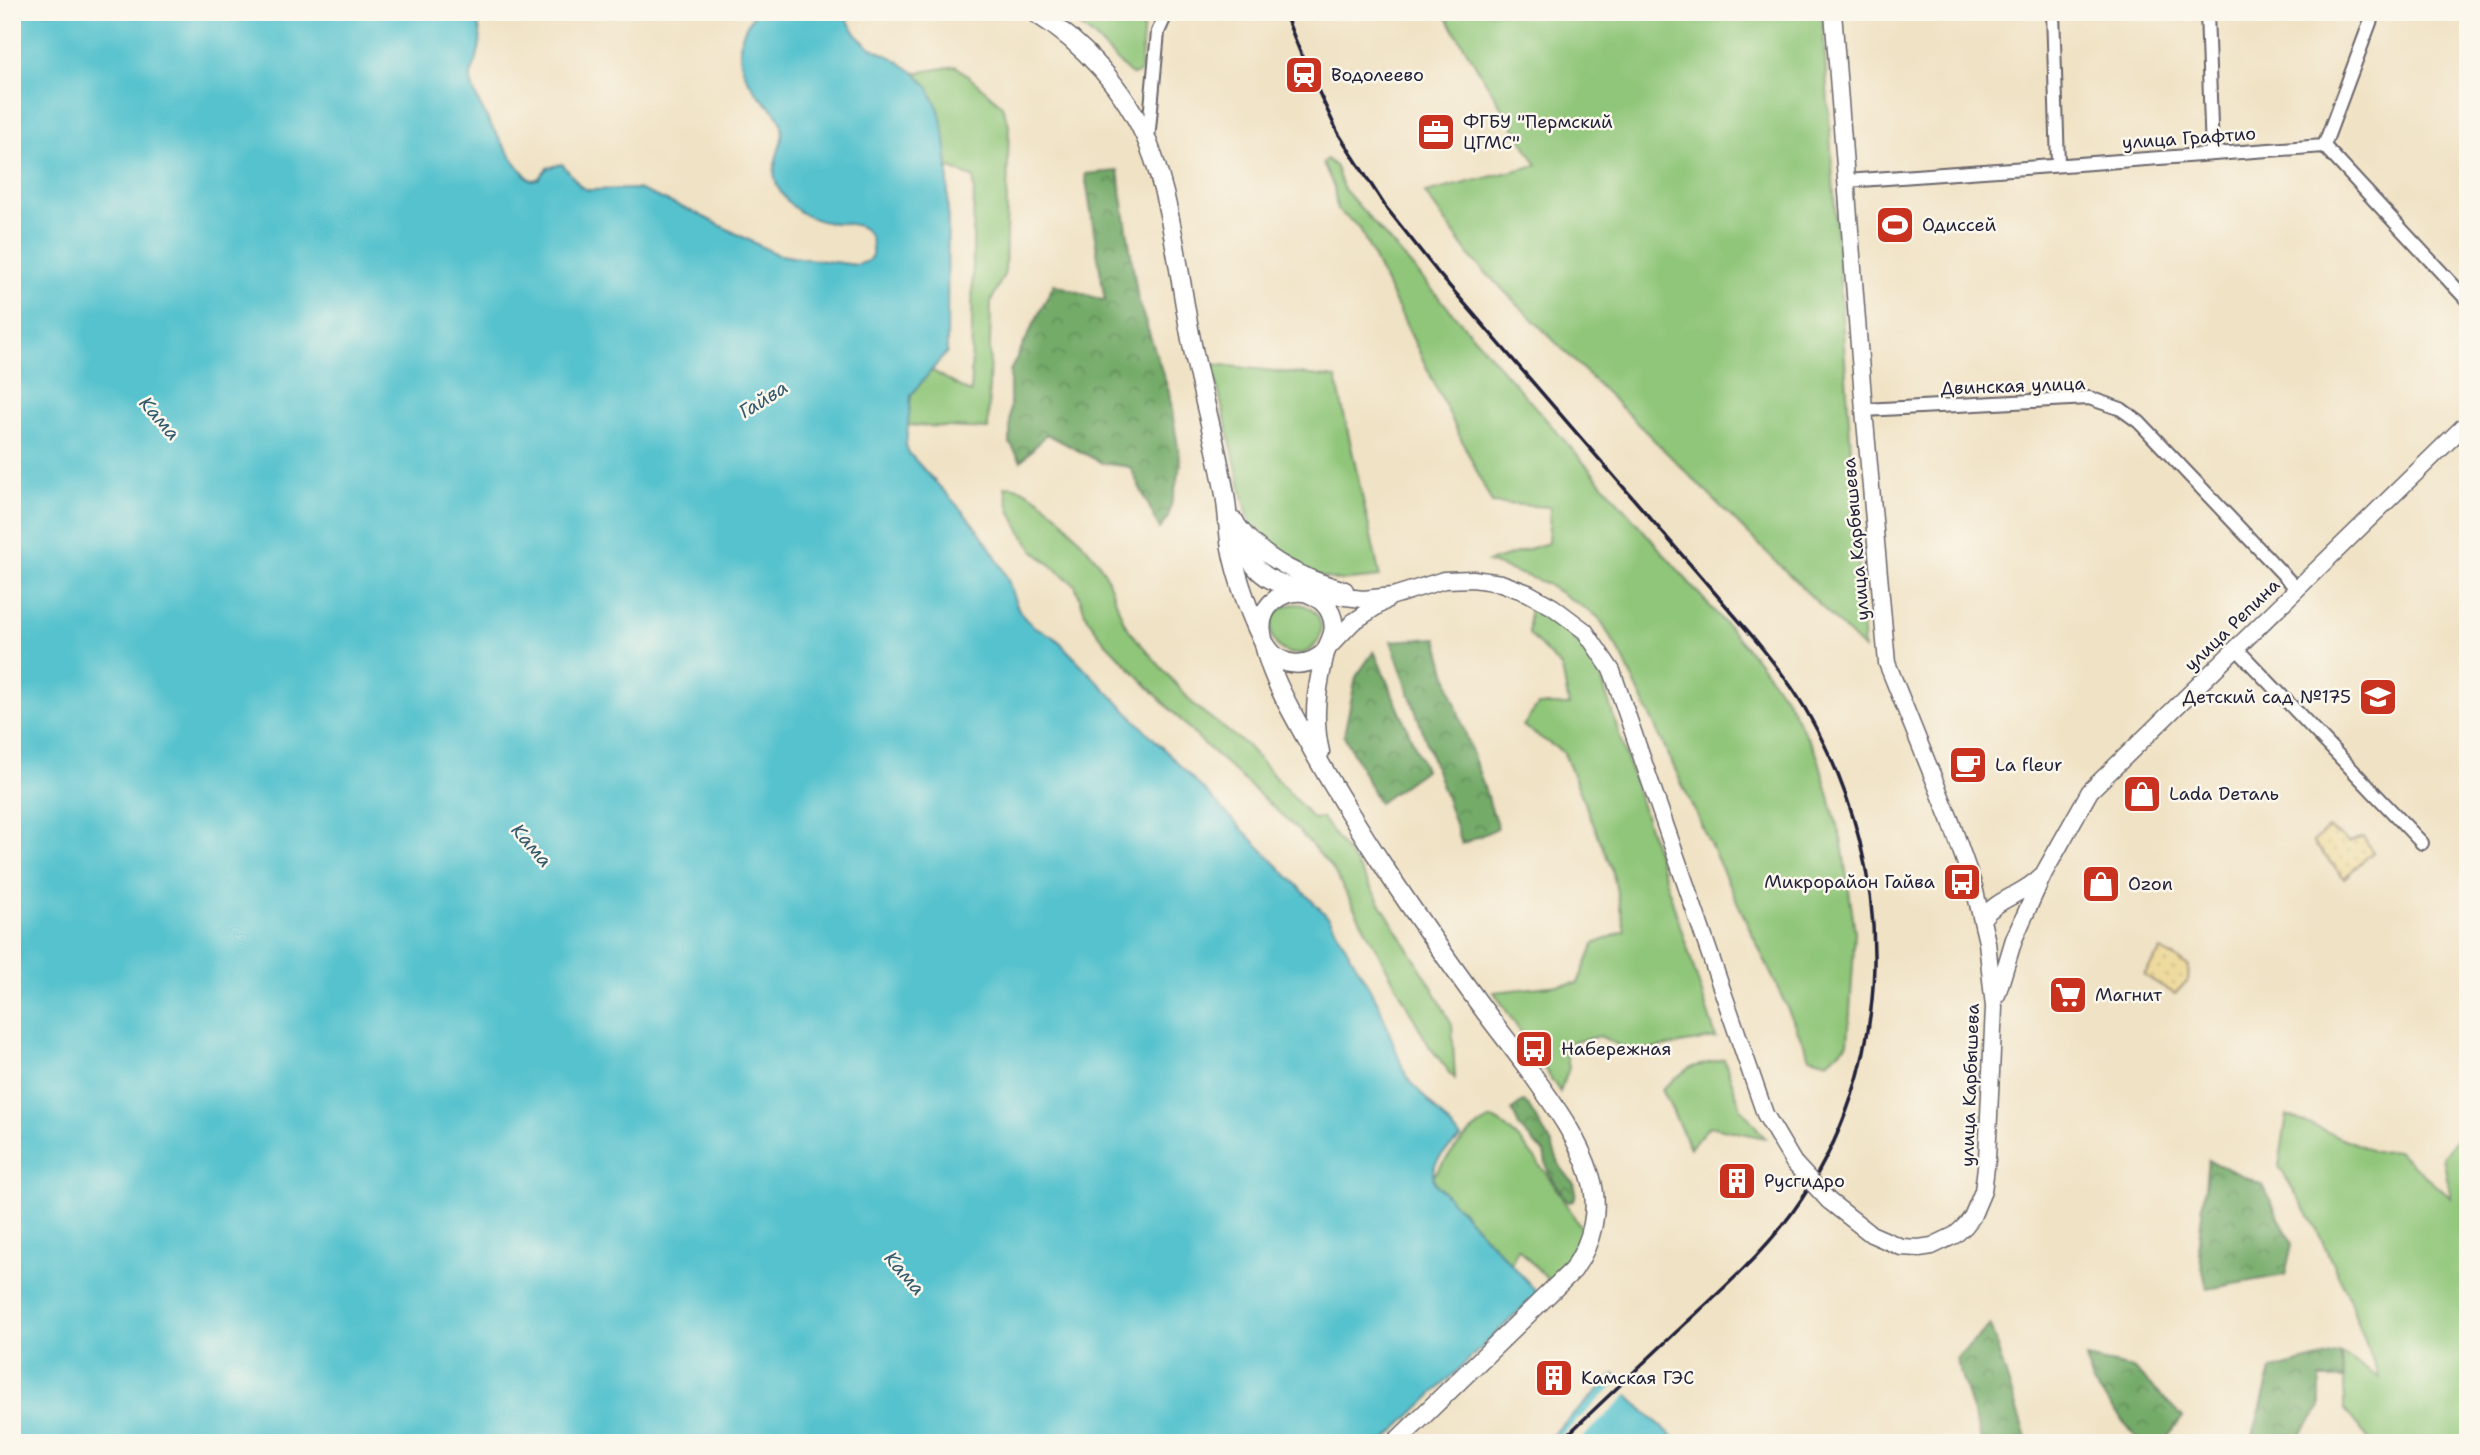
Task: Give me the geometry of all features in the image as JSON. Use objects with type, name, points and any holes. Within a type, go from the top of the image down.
[{"type":"main road","points":[[1034,12],[1076,44],[1107,75],[1140,126],[1148,144],[1169,217],[1225,496],[1236,571],[1281,691],[1323,769],[1385,866],[1471,992],[1545,1092],[1584,1159],[1591,1177],[1595,1214],[1583,1257],[1544,1299],[1395,1443]]},
{"type":"main road","name":"улица Карбышева","points":[[1304,592],[1350,599],[1393,596],[1444,580],[1488,580],[1528,593],[1553,607],[1585,631],[1612,671],[1762,1106],[1794,1163],[1829,1201],[1871,1234],[1901,1247],[1932,1246],[1955,1235],[1965,1226],[1972,1217],[1983,1191],[1987,1159],[1994,1007],[1987,942],[1974,887],[1950,819],[1887,663],[1833,12]]},
{"type":"main road","name":"улица Репина","points":[[1994,1007],[2014,939],[2044,873],[2090,791],[2468,422]]},
{"type":"main road","points":[[1225,496],[1244,547],[1256,568],[1278,583],[1318,597],[1332,615],[1333,638],[1326,651],[1320,678],[1316,720],[1316,736],[1323,769]]},
{"type":"main road","points":[[1225,496],[1238,527],[1258,548],[1294,572],[1347,590],[1393,596]]},
{"type":"main road","points":[[1304,592],[1285,594],[1269,605],[1262,623],[1264,643],[1277,658],[1289,663],[1309,662],[1326,651]]},
{"type":"main road","name":"улица Карбышева","points":[[1326,651],[1353,622],[1393,596]]},
{"type":"main road","points":[[1982,919],[1989,910],[2007,897],[2028,888],[2044,873]]},
{"type":"main road","points":[[1974,887],[1991,896],[2007,897]]},
{"type":"main road","points":[[1987,942],[1998,943],[2014,939]]},
{"type":"street","points":[[1148,144],[1158,32],[1167,12]]},
{"type":"street","points":[[2053,12],[2058,164]]},
{"type":"street","points":[[2207,12],[2213,154]]},
{"type":"street","points":[[2374,12],[2324,146],[2468,301]]},
{"type":"street","name":"улица Графтио","points":[[1846,181],[2324,146]]},
{"type":"street","name":"Двинская улица","points":[[1864,410],[2089,398],[2121,409],[2139,422],[2297,589]]},
{"type":"street","points":[[2236,648],[2422,843]]},
{"type":"green space","points":[[1064,12],[1143,12],[1140,73],[1129,73],[1095,38]]},
{"type":"green space","points":[[1443,12],[1822,12],[1864,649],[1473,260],[1425,193],[1537,165]]},
{"type":"green space","points":[[956,66],[1001,104],[1009,124],[1005,272],[991,302],[988,429],[907,425],[911,395],[931,370],[971,393],[974,178],[948,167],[940,116],[931,94],[915,73]]},
{"type":"green space","points":[[1327,159],[1336,167],[1343,188],[1757,660],[1787,700],[1818,757],[1842,843],[1855,932],[1848,1043],[1828,1062],[1810,1057],[1622,656],[1598,617],[1545,583],[1488,562],[1548,543],[1550,507],[1492,503],[1359,227],[1337,210],[1334,187],[1323,163]]},
{"type":"green space","points":[[1118,171],[1138,300],[1169,392],[1181,465],[1168,517],[1160,529],[1130,467],[1102,463],[1047,434],[1021,461],[1010,443],[1010,371],[1054,284],[1105,301],[1085,174]]},
{"type":"green space","points":[[1212,364],[1336,378],[1380,577],[1340,581],[1307,573],[1276,554],[1250,525]]},
{"type":"green space","points":[[1010,486],[1038,498],[1061,518],[1098,561],[1123,620],[1132,634],[1195,706],[1246,745],[1313,819],[1322,818],[1358,867],[1452,1024],[1455,1079],[1429,1046],[1333,869],[1299,831],[1202,742],[1105,642],[1087,618],[1075,585],[1034,551],[1019,529],[1010,510],[1005,487]]},
{"type":"green space","points":[[1529,604],[1570,633],[1597,665],[1716,1038],[1632,1052],[1600,1036],[1564,1044],[1569,1068],[1560,1092],[1494,992],[1578,983],[1594,944],[1625,931],[1612,869],[1564,753],[1523,726],[1538,705],[1569,705],[1562,668],[1529,634]]},
{"type":"green space","points":[[1286,605],[1306,605],[1320,619],[1320,639],[1306,653],[1286,653],[1272,639],[1272,619]]},
{"type":"green space","points":[[1437,638],[1452,694],[1498,828],[1462,844],[1391,641]]},
{"type":"green space","points":[[1374,651],[1425,770],[1379,803],[1344,735],[1356,677]]},
{"type":"green space","points":[[1724,1059],[1741,1108],[1765,1138],[1709,1126],[1690,1148],[1662,1089],[1689,1068]]},
{"type":"green space","points":[[1523,1102],[1527,1104],[1551,1143],[1560,1166],[1574,1184],[1574,1201],[1565,1199],[1548,1172],[1544,1153],[1520,1128],[1512,1110]]},
{"type":"green space","points":[[2287,1115],[2375,1152],[2397,1151],[2451,1198],[2443,1157],[2468,1124],[2468,1443],[2372,1443],[2344,1409],[2344,1379],[2340,1353],[2379,1378],[2347,1293],[2316,1228],[2279,1166]]},
{"type":"green space","points":[[1492,1119],[1505,1126],[1531,1153],[1584,1232],[1574,1256],[1550,1282],[1518,1248],[1511,1264],[1432,1177],[1467,1136]]},
{"type":"green space","points":[[2208,1160],[2263,1185],[2292,1244],[2285,1275],[2207,1289],[2198,1248]]},
{"type":"green space","points":[[1990,1325],[2027,1441],[1982,1443],[1956,1359]]},
{"type":"green space","points":[[2340,1353],[2344,1379],[2320,1379],[2320,1408],[2295,1443],[2251,1443],[2271,1370]]},
{"type":"green space","points":[[2086,1358],[2133,1368],[2183,1417],[2162,1443],[2141,1443],[2093,1384]]},
{"type":"sand","points":[[2328,828],[2349,842],[2363,837],[2373,852],[2344,878],[2313,842]]},
{"type":"sand","points":[[2161,950],[2189,966],[2188,980],[2175,994],[2144,975]]},
{"type":"water","points":[[12,12],[475,12],[480,41],[471,76],[472,85],[494,131],[531,180],[538,179],[547,168],[562,164],[581,187],[588,190],[638,189],[698,214],[776,254],[857,265],[868,261],[872,255],[872,244],[866,230],[809,217],[789,203],[778,187],[774,167],[781,141],[781,122],[753,87],[742,66],[740,45],[743,34],[756,12],[842,12],[859,38],[915,73],[928,86],[939,110],[944,131],[948,167],[947,352],[911,395],[906,445],[909,453],[984,538],[1005,573],[1018,609],[1028,622],[1060,642],[1330,919],[1379,1005],[1404,1071],[1461,1138],[1436,1163],[1433,1169],[1435,1183],[1538,1293],[1382,1443],[12,1443]]},
{"type":"water","points":[[1615,1374],[1631,1399],[1680,1443],[1544,1443]]},
{"type":"pier","points":[[1621,1379],[1631,1392],[1577,1443],[1553,1443]]},
{"type":"railway","points":[[1284,12],[1338,133],[1385,206],[1439,274],[1753,637],[1791,687],[1811,719],[1840,779],[1860,841],[1871,905],[1874,969],[1868,1033],[1852,1096],[1827,1156],[1792,1213],[1755,1257],[1559,1443]]},
{"type":"place","name":"Водолеево","points":[[1304,75]]},
{"type":"place","name":"ФГБУ \"Пермский ЦГМС\"","points":[[1436,132]]},
{"type":"place","name":"Одиссей","points":[[1895,225]]},
{"type":"place","name":"Детский сад №175","points":[[2378,697]]},
{"type":"place","name":"La fleur","points":[[1968,765]]},
{"type":"place","name":"Lada Dеталь","points":[[2142,794]]},
{"type":"place","name":"Микрорайон Гайва","points":[[1962,882]]},
{"type":"place","name":"Ozon","points":[[2101,884]]},
{"type":"place","name":"Магнит","points":[[2068,995]]},
{"type":"place","name":"Набережная","points":[[1534,1049]]},
{"type":"place","name":"Русгидро","points":[[1737,1181]]},
{"type":"place","name":"Камская ГЭС","points":[[1554,1378]]},
{"type":"water label","name":"Гайва","points":[[763,399]]},
{"type":"water label","name":"Кама","points":[[160,418]]},
{"type":"water label","name":"Кама","points":[[532,845]]},
{"type":"water label","name":"Кама","points":[[905,1273]]}]
